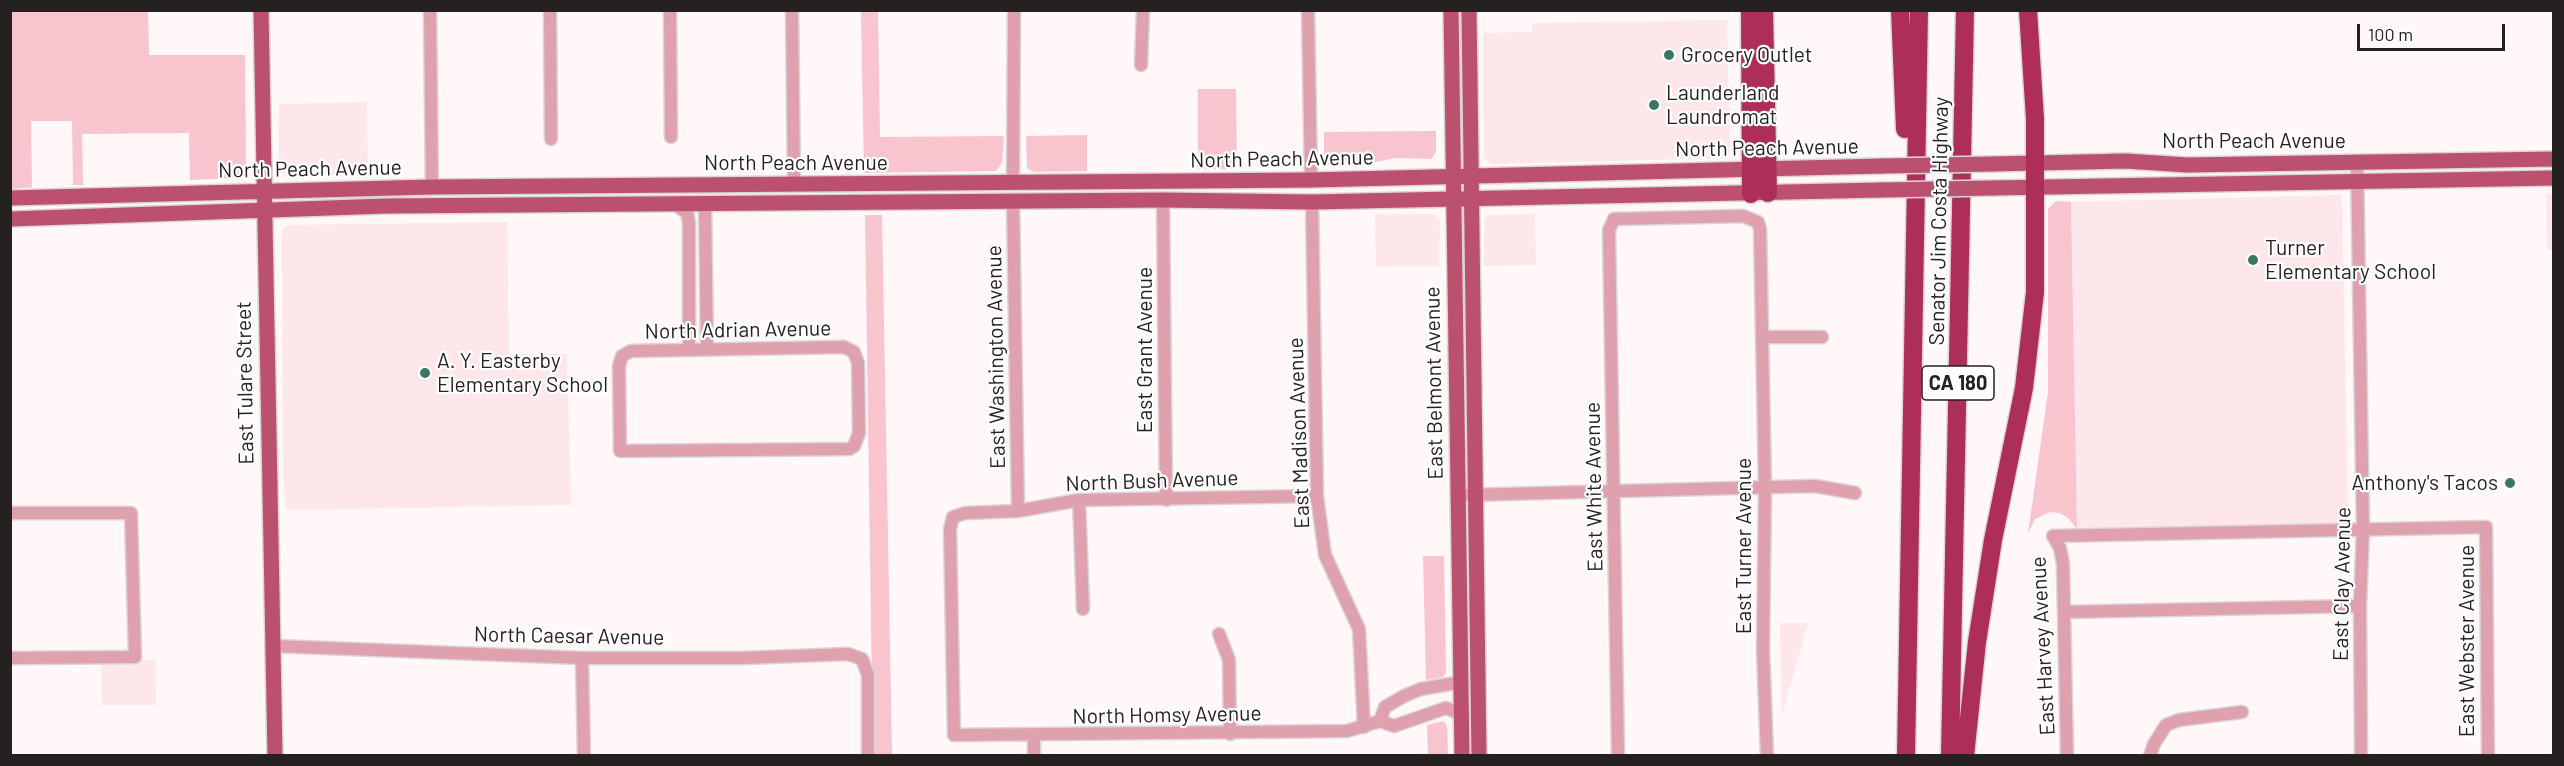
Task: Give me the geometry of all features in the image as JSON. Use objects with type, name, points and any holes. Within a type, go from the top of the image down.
[{"type":"highway","points":[[1750,10],[1760,194]]},
{"type":"highway","points":[[1759,169],[1764,10]]},
{"type":"highway","points":[[1900,10],[1912,503]]},
{"type":"highway","name":"Senator Jim Costa Highway","points":[[1906,756],[1919,10]]},
{"type":"highway","name":"Senator Jim Costa Highway","points":[[1950,756],[1965,10]]},
{"type":"highway","points":[[1965,756],[1977,642],[1993,540],[2030,345],[2035,292],[2036,163],[2028,10]]},
{"type":"main road","name":"East Tulare Street","points":[[261,10],[275,756]]},
{"type":"main road","name":"East Belmont Avenue","points":[[1451,10],[1462,756]]},
{"type":"main road","name":"East Belmont Avenue","points":[[1469,10],[1479,756]]},
{"type":"main road","name":"North Peach Avenue","points":[[10,198],[432,187],[1265,181],[2126,161],[2215,164],[2553,159]]},
{"type":"main road","points":[[2216,183],[2221,174],[2255,171],[2271,163]]},
{"type":"main road","points":[[2159,184],[2178,173],[2208,171],[2215,164]]},
{"type":"main road","name":"North Peach Avenue","points":[[10,219],[263,209],[936,201],[1471,200],[2159,184],[2553,178]]},
{"type":"main road","points":[[1163,200],[1173,191],[1243,189],[1265,181]]},
{"type":"main road","points":[[936,201],[956,194],[1002,190],[1013,182]]},
{"type":"main road","points":[[705,203],[710,197],[718,195],[783,192],[794,183]]},
{"type":"street","points":[[430,10],[432,187]]},
{"type":"street","points":[[550,10],[551,139]]},
{"type":"street","points":[[670,10],[670,137]]},
{"type":"street","points":[[792,10],[794,183]]},
{"type":"street","points":[[1013,182],[1014,10]]},
{"type":"street","points":[[1141,65],[1143,10]]},
{"type":"street","points":[[1308,10],[1311,180]]},
{"type":"street","name":"East Clay Avenue","points":[[2356,161],[2363,530],[2360,606],[2361,756]]},
{"type":"street","name":"East Grant Avenue","points":[[1163,200],[1166,500]]},
{"type":"street","name":"East Washington Avenue","points":[[1013,201],[1018,511]]},
{"type":"street","name":"East Madison Avenue","points":[[1312,202],[1317,496],[1325,555],[1359,629],[1364,727]]},
{"type":"street","points":[[673,203],[687,213],[688,222],[689,350]]},
{"type":"street","points":[[705,203],[707,350]]},
{"type":"street","name":"East Turner Avenue","points":[[1614,219],[1743,216],[1758,222],[1763,337],[1765,487],[1763,650],[1767,756]]},
{"type":"street","name":"East White Avenue","points":[[1614,219],[1609,230],[1618,756]]},
{"type":"street","points":[[1763,337],[1822,337]]},
{"type":"street","name":"North Adrian Avenue","points":[[844,348],[854,352],[858,363],[859,433],[854,446],[844,449],[620,452],[619,366],[622,356],[631,351],[707,350],[844,348]]},
{"type":"street","points":[[1457,495],[1815,486],[1855,493]]},
{"type":"street","name":"North Bush Avenue","points":[[954,735],[950,529],[953,517],[965,513],[1018,511],[1079,500],[1317,496]]},
{"type":"street","points":[[1079,500],[1083,609]]},
{"type":"street","points":[[10,513],[131,513],[135,657],[10,658]]},
{"type":"street","name":"East Webster Avenue","points":[[2363,530],[2486,527],[2488,756]]},
{"type":"street","name":"East Harvey Avenue","points":[[2067,756],[2063,564],[2060,548],[2053,536],[2363,530]]},
{"type":"street","points":[[2064,612],[2360,606]]},
{"type":"street","points":[[1220,634],[1229,660],[1230,734]]},
{"type":"street","name":"North Caesar Avenue","points":[[274,646],[582,658],[742,658],[848,654],[862,658],[868,675],[868,756]]},
{"type":"street","points":[[582,658],[584,756]]},
{"type":"street","name":"North Homsy Avenue","points":[[1380,721],[1385,707],[1404,696],[1421,689],[1456,683],[1461,678]]},
{"type":"street","name":"North Homsy Avenue","points":[[954,735],[1230,734],[1347,730],[1380,721],[1394,726],[1446,708],[1461,714]]},
{"type":"street","points":[[2150,756],[2166,724],[2242,712]]},
{"type":"street","points":[[1034,736],[1034,756]]},
{"type":"shaded area","points":[[10,11],[148,11],[149,55],[245,55],[246,170],[236,178],[190,180],[189,133],[82,134],[83,185],[73,185],[72,121],[31,121],[32,187],[11,189]]},
{"type":"shaded area","points":[[861,11],[878,11],[880,137],[1004,136],[1002,163],[996,171],[864,173]]},
{"type":"shaded area","points":[[1727,20],[1730,154],[1725,158],[1491,164],[1484,157],[1483,33],[1532,32],[1532,23]]},
{"type":"shaded area","points":[[1198,89],[1236,89],[1237,169],[1198,169]]},
{"type":"shaded area","points":[[367,102],[368,175],[286,176],[279,170],[279,104]]},
{"type":"shaded area","points":[[1436,131],[1436,152],[1431,159],[1396,158],[1360,165],[1324,165],[1324,132]]},
{"type":"shaded area","points":[[1087,135],[1087,171],[1034,172],[1027,168],[1026,136]]},
{"type":"shaded area","points":[[2546,194],[2553,194],[2553,250],[2547,250]]},
{"type":"shaded area","points":[[2342,195],[2348,523],[2077,529],[2071,202]]},
{"type":"shaded area","points":[[2056,201],[2071,202],[2077,529],[2068,518],[2060,513],[2050,512],[2035,519],[2028,534],[2048,392],[2048,209]]},
{"type":"shaded area","points":[[1375,214],[1433,214],[1440,220],[1439,266],[1376,267]]},
{"type":"shaded area","points":[[1535,214],[1536,265],[1484,266],[1485,219],[1490,215]]},
{"type":"shaded area","points":[[865,215],[882,215],[892,755],[873,755]]},
{"type":"shaded area","name":"A. Y. Easterby Elementary School","points":[[507,222],[509,354],[567,354],[571,505],[286,510],[283,471],[282,229],[289,225]]},
{"type":"shaded area","points":[[1423,556],[1444,556],[1446,673],[1443,677],[1426,680]]},
{"type":"shaded area","points":[[1780,623],[1808,623],[1782,714]]},
{"type":"shaded area","points":[[155,660],[156,705],[102,705],[101,661]]},
{"type":"shaded area","points":[[1443,721],[1447,726],[1448,755],[1428,755],[1427,725]]},
{"type":"place","name":"Grocery Outlet","points":[[1669,55]]},
{"type":"place","name":"Launderland Laundromat","points":[[1654,105]]},
{"type":"place","name":"Turner Elementary School","points":[[2253,260]]},
{"type":"place","name":"A. Y. Easterby Elementary School","points":[[425,373]]},
{"type":"place","name":"Anthony's Tacos","points":[[2510,483]]}]
